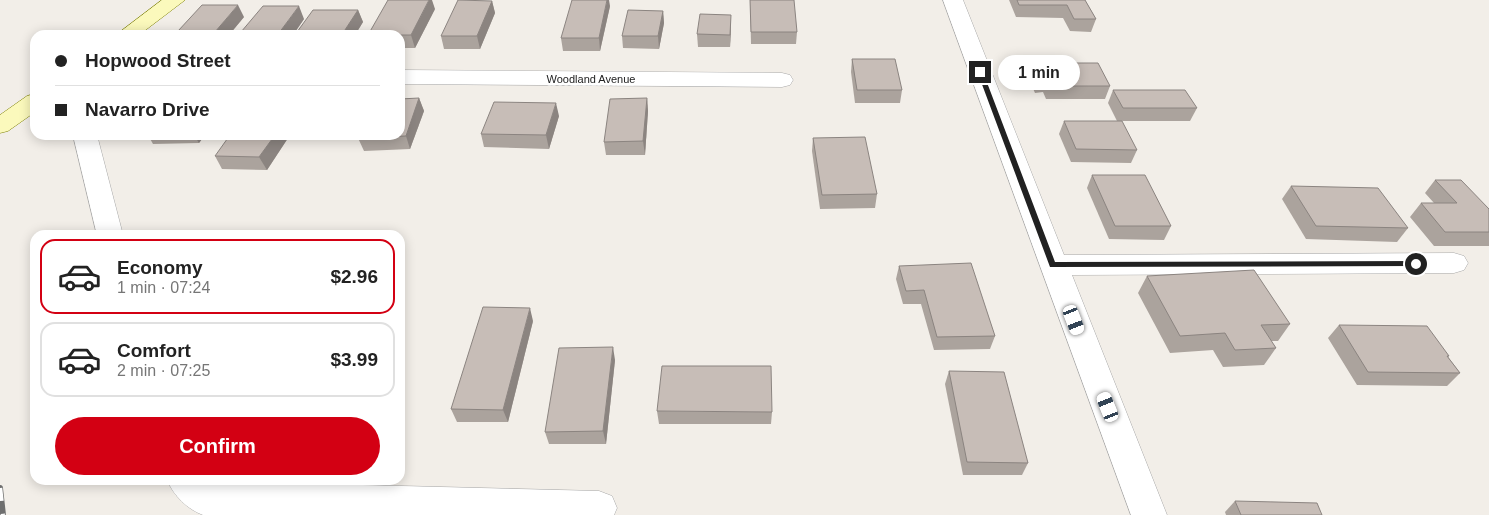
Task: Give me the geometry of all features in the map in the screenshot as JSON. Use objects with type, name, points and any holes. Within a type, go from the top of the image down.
[{"type":"main road","points":[[133,30],[175,0]]},
{"type":"main road","points":[[0,126],[30,105]]},
{"type":"street","points":[[953,0],[1052,265],[1149,515]]},
{"type":"street","name":"Woodland Avenue","points":[[405,77],[782,80]]},
{"type":"street","points":[[86,140],[109,230]]},
{"type":"street","points":[[1052,265],[1454,263]]},
{"type":"street","points":[[189,485],[204,499],[599,508]]},
{"type":"building","points":[[388,0],[429,0],[411,35],[405,35],[405,30],[371,30]]},
{"type":"building","points":[[458,0],[492,1],[477,36],[441,36]]},
{"type":"building","points":[[572,0],[607,0],[599,38],[561,38]]},
{"type":"building","points":[[750,0],[794,0],[797,32],[751,32]]},
{"type":"building","points":[[1017,0],[1085,0],[1096,19],[1074,19],[1067,5],[1019,5]]},
{"type":"building","points":[[202,5],[238,5],[217,30],[179,30]]},
{"type":"building","points":[[263,6],[299,6],[281,30],[243,30]]},
{"type":"building","points":[[313,10],[358,10],[345,30],[298,30]]},
{"type":"building","points":[[628,10],[663,11],[658,36],[622,36]]},
{"type":"building","points":[[700,14],[731,15],[730,35],[697,34]]},
{"type":"building","points":[[852,59],[895,59],[902,90],[857,90]]},
{"type":"building","points":[[1039,63],[1098,63],[1110,86],[1050,86],[1047,80],[1039,80],[1035,71],[1043,71]]},
{"type":"building","points":[[1113,90],[1185,90],[1197,108],[1123,108]]},
{"type":"building","points":[[419,98],[405,136],[405,99]]},
{"type":"building","points":[[647,98],[643,141],[604,142],[610,99]]},
{"type":"building","points":[[494,102],[556,103],[546,135],[481,134]]},
{"type":"building","points":[[1064,121],[1122,121],[1137,150],[1076,149]]},
{"type":"building","points":[[865,137],[877,194],[822,195],[813,138]]},
{"type":"building","points":[[226,140],[271,140],[259,157],[215,156]]},
{"type":"building","points":[[1092,175],[1145,175],[1171,226],[1115,226]]},
{"type":"building","points":[[1435,180],[1461,180],[1489,209],[1489,232],[1445,232],[1421,203],[1457,203]]},
{"type":"building","points":[[1291,186],[1378,188],[1408,228],[1316,226]]},
{"type":"building","points":[[971,263],[995,336],[937,337],[924,290],[906,291],[899,266]]},
{"type":"building","points":[[1254,270],[1290,324],[1261,325],[1276,348],[1235,350],[1225,333],[1180,336],[1147,276]]},
{"type":"building","points":[[483,307],[530,308],[503,410],[451,409]]},
{"type":"building","points":[[1339,325],[1427,326],[1460,373],[1368,372]]},
{"type":"building","points":[[613,347],[603,431],[545,432],[559,348]]},
{"type":"building","points":[[662,366],[771,366],[772,412],[657,411]]},
{"type":"building","points":[[949,371],[1004,372],[1028,463],[967,462]]},
{"type":"building","points":[[1235,501],[1317,503],[1322,515],[1241,515]]},
{"type":"railway","points":[[0,488],[3,515]]},
{"type":"route","points":[[980,72],[1052,265],[1416,264]]}]
